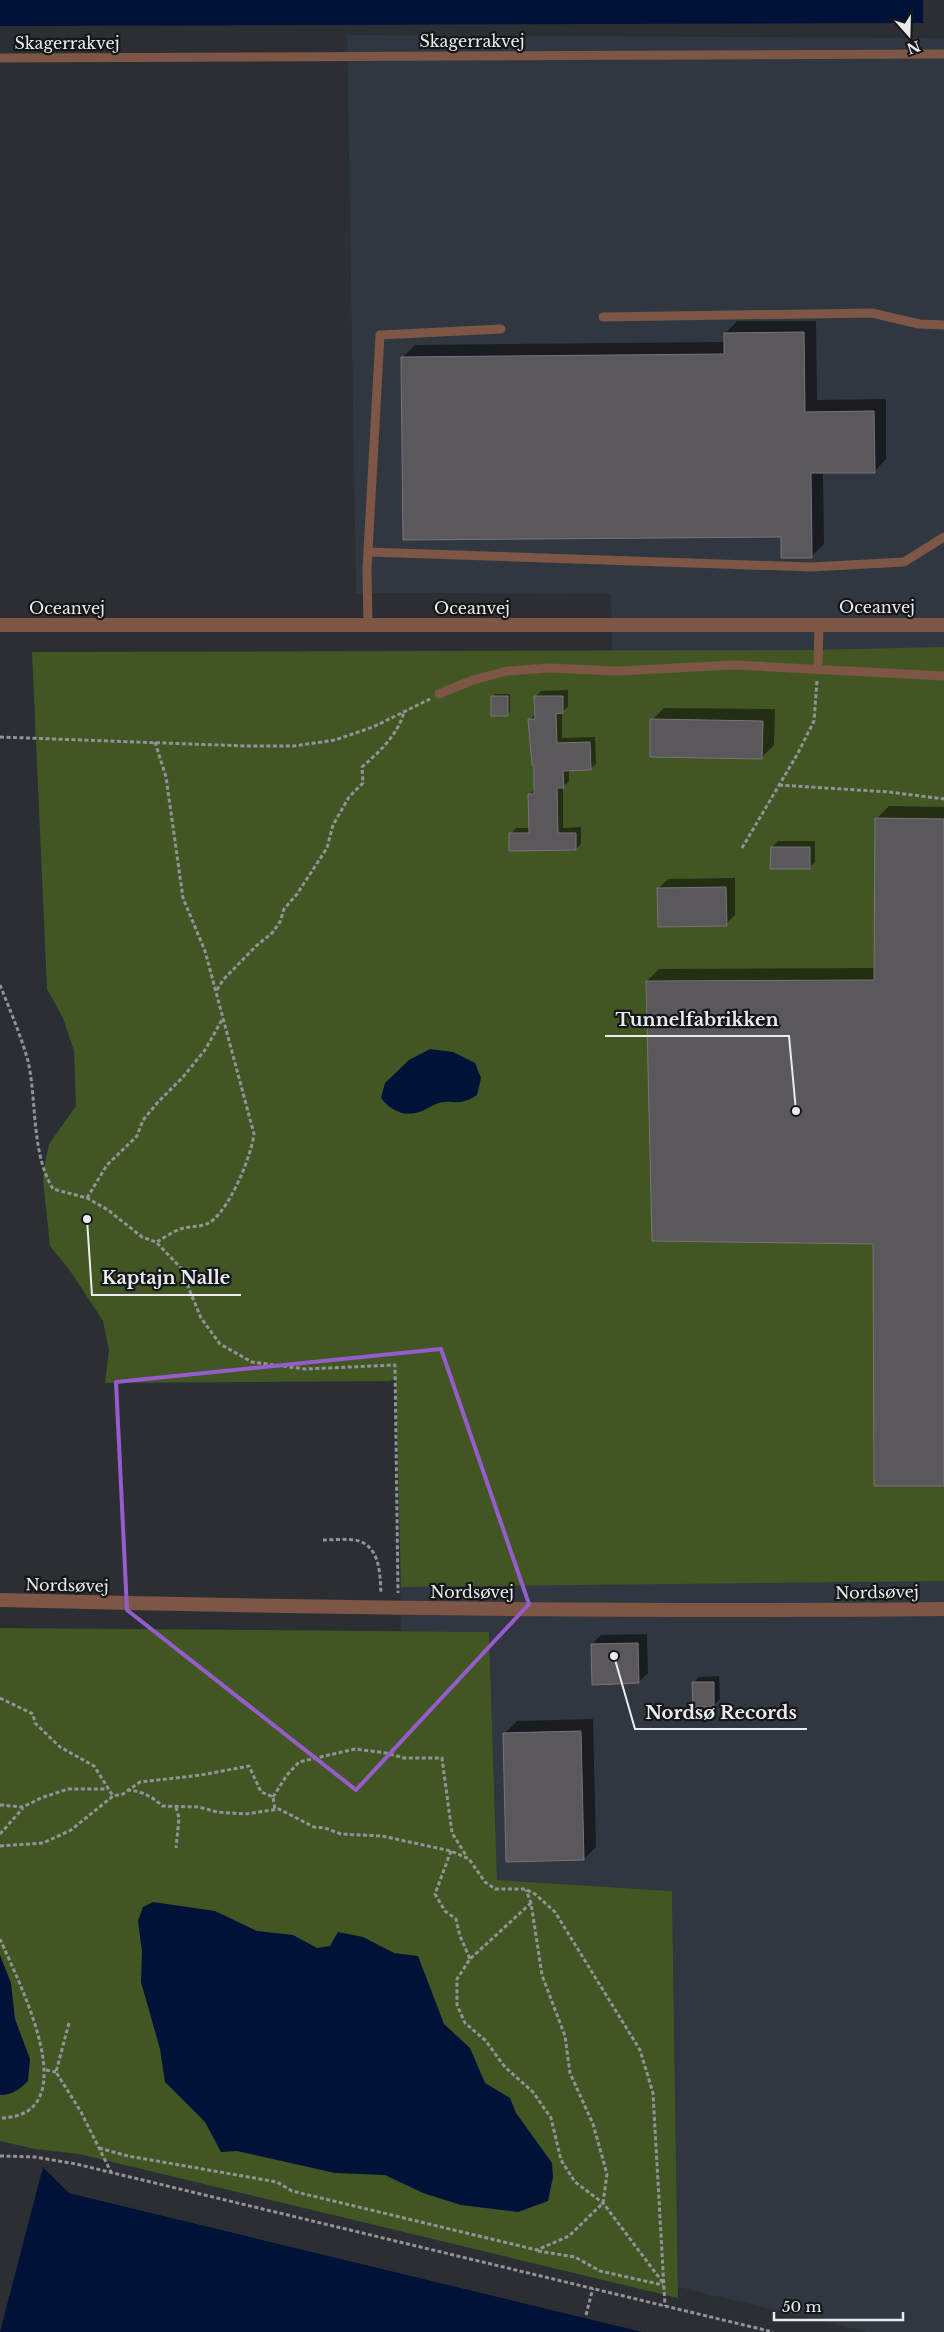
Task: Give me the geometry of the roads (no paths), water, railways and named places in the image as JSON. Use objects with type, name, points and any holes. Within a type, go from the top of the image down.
[{"type":"street","name":"Oceanvej","points":[[0,626],[944,625]]},
{"type":"street","name":"Nordsøvej","points":[[0,1600],[398,1609],[757,1611],[944,1609]]},
{"type":"lane","name":"Skagerrakvej","points":[[0,58],[944,54]]},
{"type":"lane","points":[[603,317],[872,313],[919,324],[944,325]]},
{"type":"lane","points":[[368,625],[368,552],[380,335],[501,329]]},
{"type":"lane","points":[[368,552],[811,567],[904,562],[944,537]]},
{"type":"lane","points":[[818,668],[819,625]]},
{"type":"lane","points":[[439,694],[473,680],[516,670],[584,668],[618,671],[734,665],[944,676]]},
{"type":"water","points":[[0,0],[923,0],[923,23],[0,26]]},
{"type":"water","points":[[430,1049],[453,1052],[475,1063],[481,1078],[477,1095],[460,1102],[442,1102],[416,1113],[410,1114],[394,1110],[381,1098],[385,1083],[409,1060]]},
{"type":"water","points":[[153,1902],[215,1911],[257,1931],[293,1935],[317,1948],[330,1946],[338,1932],[363,1937],[394,1953],[418,1956],[444,2024],[470,2048],[485,2083],[510,2098],[516,2113],[552,2163],[553,2177],[548,2201],[518,2212],[461,2205],[423,2193],[385,2175],[335,2173],[237,2151],[221,2152],[205,2122],[165,2082],[160,2049],[141,1982],[142,1952],[138,1921],[143,1907]]},
{"type":"water","points":[[0,1955],[11,1983],[15,2019],[30,2059],[28,2081],[16,2091],[0,2095]]},
{"type":"water","points":[[43,2167],[69,2193],[642,2332],[0,2332]]},
{"type":"place","name":"Tunnelfabrikken","points":[[796,1111]]},
{"type":"place","name":"Kaptajn Nalle","points":[[87,1219]]},
{"type":"place","name":"Nordsø Records","points":[[614,1656]]}]
